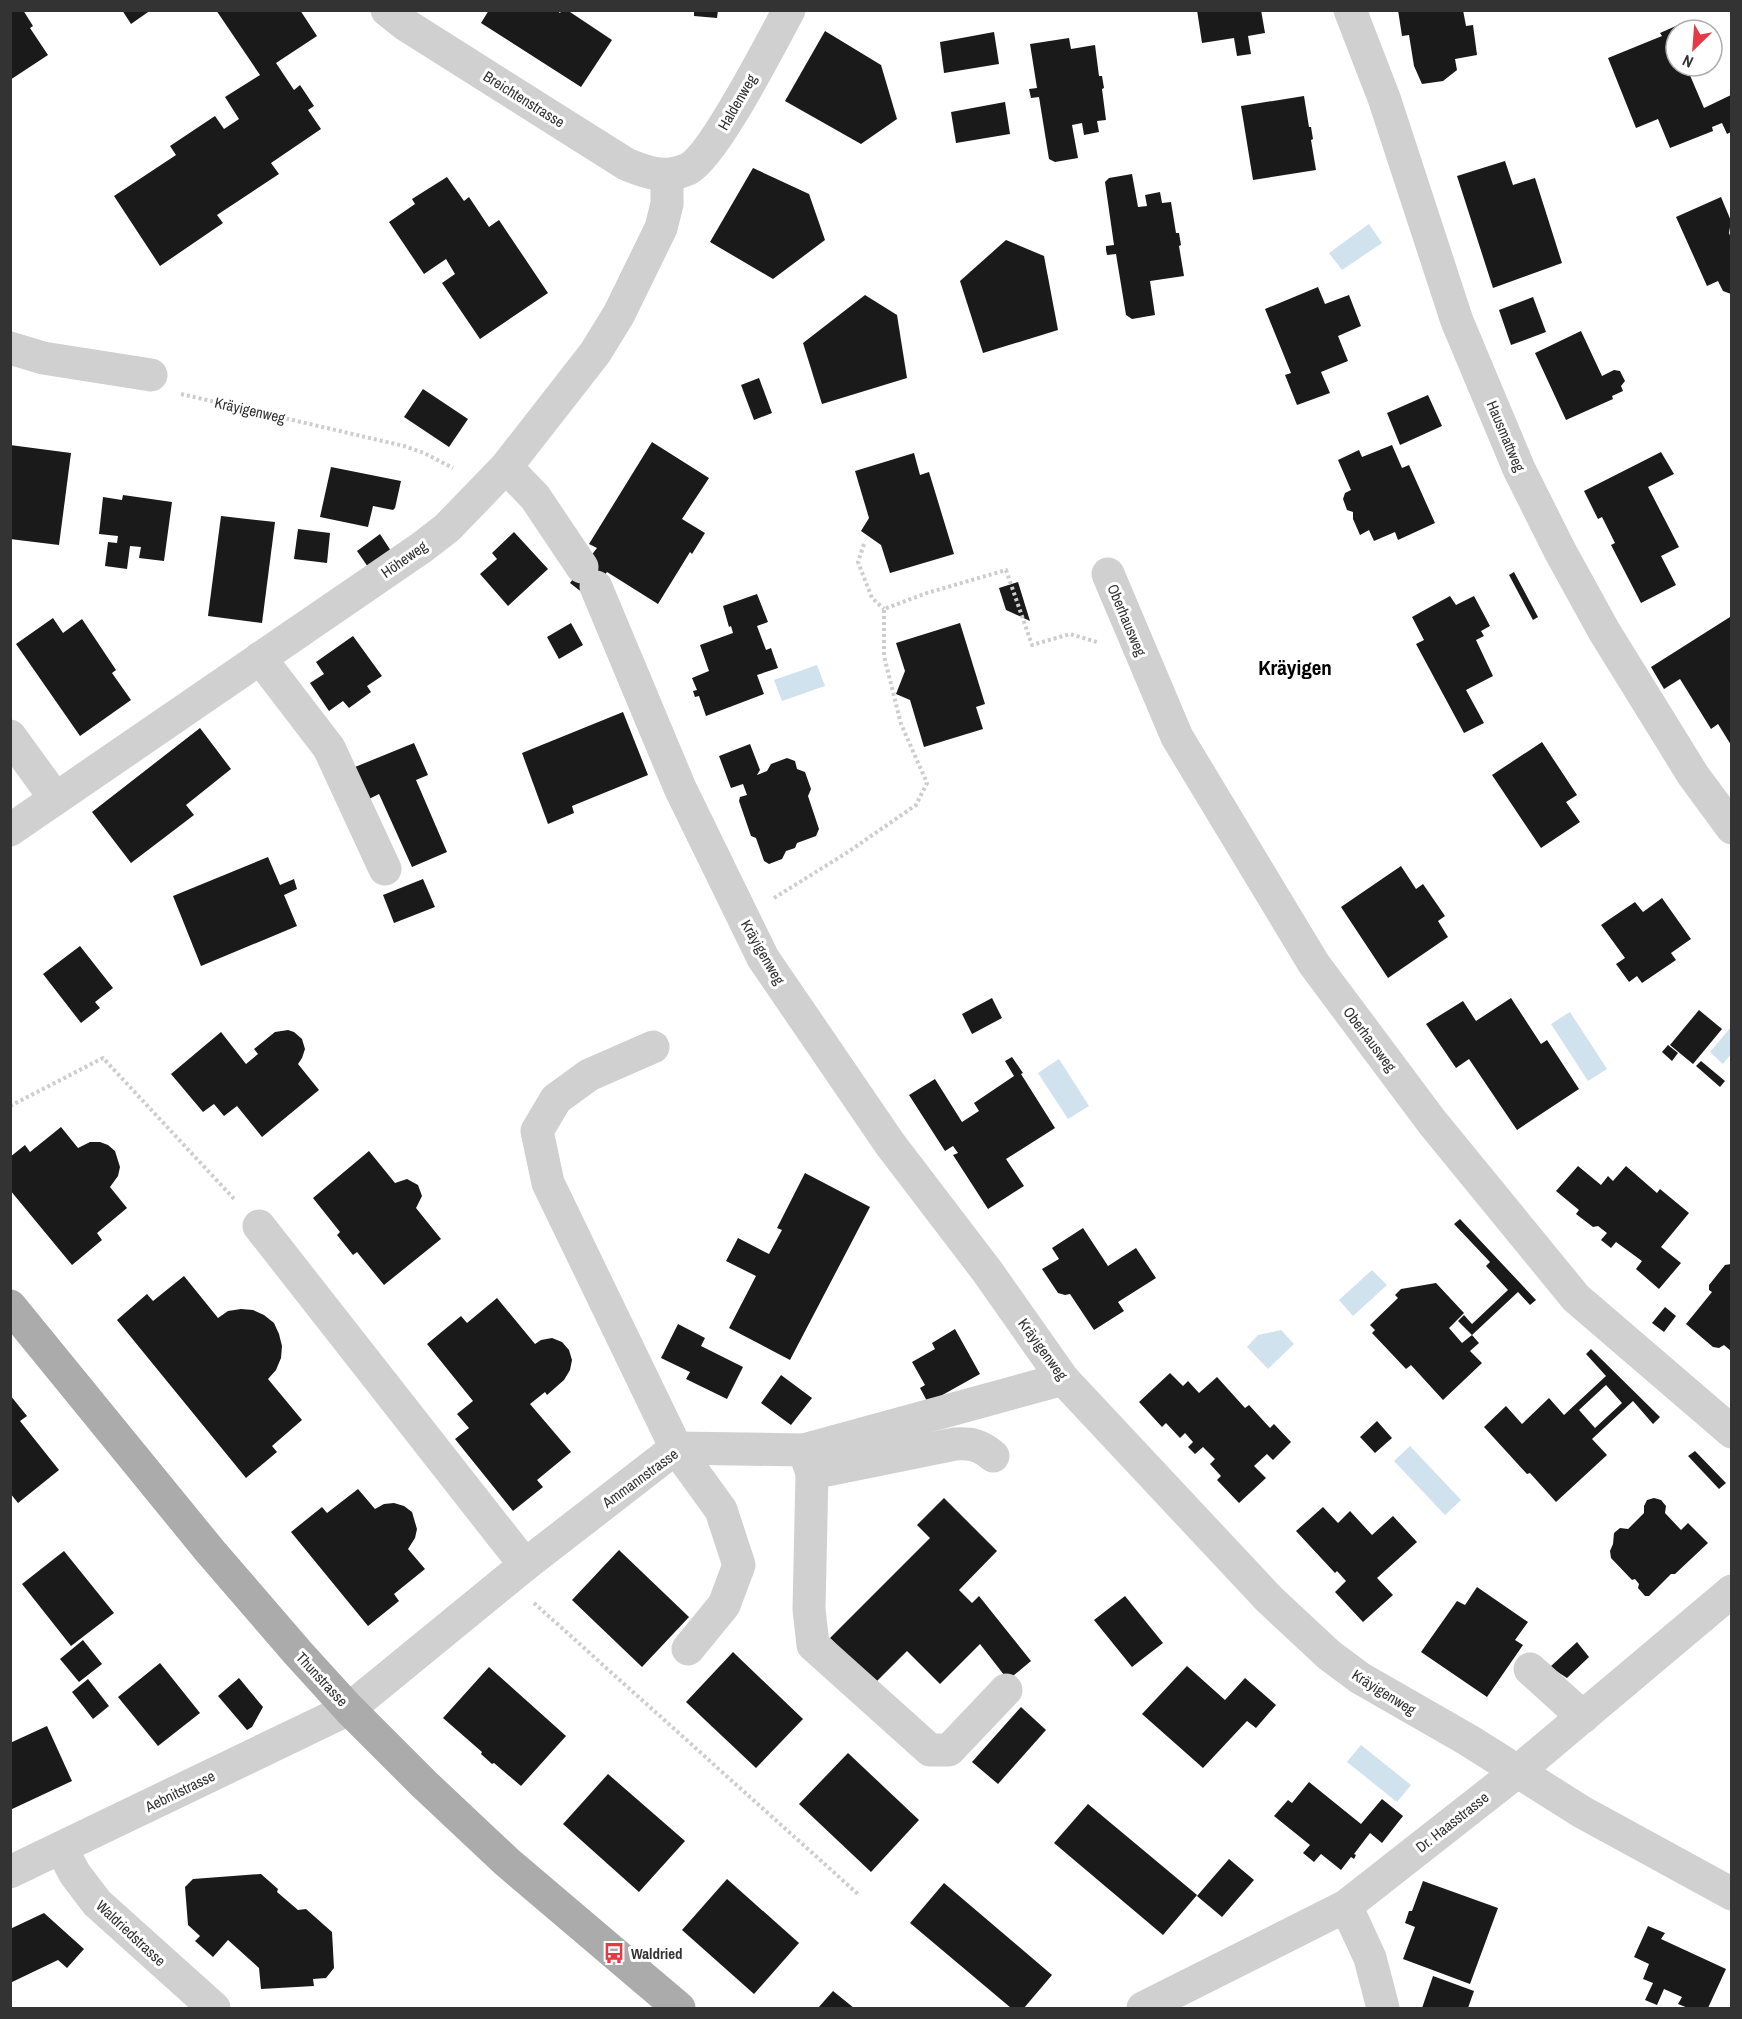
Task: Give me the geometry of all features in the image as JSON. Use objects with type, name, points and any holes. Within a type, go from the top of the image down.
[{"type":"main road","name":"Thunstrasse","points":[[10,1306],[210,1551],[349,1708],[424,1784],[507,1862],[680,2008]]},
{"type":"street","name":"Breichtenstrasse","points":[[387,10],[406,25],[626,164],[647,173],[667,175]]},
{"type":"street","name":"Haldenweg","points":[[667,175],[690,168],[708,150],[789,10]]},
{"type":"street","name":"Hausmattweg","points":[[1350,10],[1384,98],[1457,321],[1519,469],[1604,631],[1688,766],[1731,828]]},
{"type":"street","name":"Höheweg","points":[[10,830],[447,528],[506,467],[589,361],[619,314],[661,228],[667,204],[667,175]]},
{"type":"street","points":[[10,348],[43,358],[151,375]]},
{"type":"street","name":"Kräyigenweg","points":[[506,467],[535,497],[589,577],[680,788],[763,958],[890,1144],[987,1271],[1063,1378],[1269,1599],[1329,1655],[1360,1678],[1468,1740],[1582,1812],[1731,1894]]},
{"type":"street","name":"Oberhausweg","points":[[1108,574],[1177,737],[1314,964],[1432,1122],[1576,1298],[1731,1432]]},
{"type":"street","points":[[260,658],[329,748],[385,869]]},
{"type":"street","points":[[10,736],[55,798]]},
{"type":"street","points":[[653,1047],[589,1076],[556,1099],[537,1131],[548,1183],[676,1448],[721,1510],[739,1565],[724,1605],[688,1650]]},
{"type":"street","points":[[259,1226],[517,1572]]},
{"type":"street","name":"Ammannstrasse","points":[[349,1708],[517,1572],[676,1448],[808,1461],[1063,1378]]},
{"type":"street","points":[[993,1456],[984,1448],[972,1443],[808,1461],[809,1609],[813,1645],[930,1750],[949,1750],[1005,1690]]},
{"type":"street","name":"Dr. Haasstrasse","points":[[1143,2008],[1346,1906],[1518,1772],[1731,1591]]},
{"type":"street","points":[[1530,1669],[1582,1718]]},
{"type":"street","name":"Aebnitstrasse","points":[[10,1872],[349,1708]]},
{"type":"street","name":"Waldriedstrasse","points":[[61,1848],[75,1874],[97,1903],[214,2008]]},
{"type":"street","points":[[1346,1906],[1370,1958],[1383,2008]]},
{"type":"path","name":"Kräyigenweg","points":[[151,375],[173,393],[347,432],[424,453],[444,462],[483,490]]},
{"type":"path","points":[[743,917],[848,852],[916,805],[927,783],[901,724],[884,656],[884,609],[872,598],[858,562],[864,544]]},
{"type":"path","points":[[884,609],[927,593],[1006,570],[1032,645],[1070,634],[1119,649],[1139,648]]},
{"type":"path","points":[[10,1106],[103,1058],[259,1226]]},
{"type":"path","points":[[517,1572],[540,1609],[858,1894]]},
{"type":"water","points":[[1369,224],[1382,243],[1342,270],[1329,253]]},
{"type":"water","points":[[817,665],[825,686],[782,701],[774,680]]},
{"type":"water","points":[[1570,1012],[1607,1069],[1588,1081],[1551,1024]]},
{"type":"water","points":[[1731,1027],[1731,1054],[1723,1064],[1710,1052]]},
{"type":"water","points":[[1059,1059],[1089,1106],[1068,1119],[1038,1073]]},
{"type":"water","points":[[1372,1270],[1387,1285],[1353,1316],[1339,1300]]},
{"type":"water","points":[[1281,1330],[1294,1344],[1268,1369],[1247,1347],[1258,1335]]},
{"type":"water","points":[[1410,1446],[1461,1500],[1445,1515],[1394,1461]]},
{"type":"water","points":[[1361,1745],[1411,1785],[1397,1802],[1347,1762]]},
{"type":"building","points":[[10,10],[23,10],[33,26],[30,28],[48,55],[10,80]]},
{"type":"building","points":[[122,10],[151,10],[131,24]]},
{"type":"building","points":[[216,10],[300,10],[317,36],[276,63],[294,90],[300,85],[314,106],[308,110],[321,129],[271,163],[279,174],[217,215],[223,223],[160,266],[114,196],[176,155],[170,146],[215,116],[224,129],[239,119],[225,97],[260,75]]},
{"type":"building","points":[[489,10],[556,10],[560,13],[562,10],[567,10],[612,40],[581,87],[481,23]]},
{"type":"building","points":[[694,10],[718,10],[717,18],[694,16]]},
{"type":"building","points":[[1197,10],[1261,10],[1265,33],[1248,36],[1251,54],[1237,56],[1234,38],[1202,43]]},
{"type":"building","points":[[1398,10],[1463,10],[1466,26],[1473,25],[1477,55],[1455,59],[1457,70],[1443,81],[1422,84],[1414,66],[1409,35],[1402,36]]},
{"type":"building","points":[[825,31],[881,65],[897,119],[861,144],[785,101]]},
{"type":"building","points":[[1664,31],[1664,78],[1691,78],[1704,108],[1731,95],[1731,132],[1727,134],[1722,123],[1712,127],[1713,131],[1670,148],[1658,119],[1636,128],[1608,58],[1662,36],[1660,33]]},
{"type":"building","points":[[994,32],[999,64],[944,73],[940,42]]},
{"type":"building","points":[[1069,38],[1071,49],[1095,45],[1099,76],[1102,76],[1104,88],[1102,89],[1106,120],[1097,121],[1099,132],[1084,135],[1082,123],[1072,125],[1078,158],[1055,162],[1049,159],[1039,97],[1031,98],[1029,89],[1037,88],[1030,44]]},
{"type":"building","points":[[1304,96],[1313,139],[1311,140],[1316,170],[1253,180],[1241,106]]},
{"type":"building","points":[[1005,102],[1010,134],[956,143],[951,112]]},
{"type":"building","points":[[1505,161],[1513,185],[1535,178],[1562,263],[1493,288],[1457,176]]},
{"type":"building","points":[[753,168],[809,194],[825,240],[773,279],[710,242]]},
{"type":"building","points":[[1132,174],[1138,207],[1147,206],[1145,195],[1160,192],[1162,203],[1171,202],[1176,233],[1179,233],[1184,276],[1150,281],[1155,315],[1132,319],[1126,315],[1116,254],[1107,255],[1106,250],[1106,246],[1114,245],[1105,182],[1109,178]]},
{"type":"building","points":[[447,177],[464,201],[469,197],[489,227],[499,220],[548,293],[480,339],[442,283],[455,274],[446,259],[424,274],[389,222],[415,204],[412,199]]},
{"type":"building","points":[[1721,197],[1731,221],[1729,233],[1731,238],[1731,294],[1723,291],[1718,281],[1707,286],[1676,217]]},
{"type":"building","points":[[1006,240],[1044,256],[1058,330],[983,353],[960,281]]},
{"type":"building","points":[[1318,287],[1325,304],[1349,295],[1361,326],[1338,336],[1348,361],[1321,372],[1330,393],[1297,405],[1285,375],[1291,373],[1265,309]]},
{"type":"building","points":[[865,295],[897,315],[907,378],[822,404],[803,343]]},
{"type":"building","points":[[1533,297],[1546,332],[1511,345],[1499,310]]},
{"type":"building","points":[[1581,331],[1602,376],[1614,370],[1620,371],[1625,381],[1621,386],[1623,391],[1612,396],[1613,399],[1566,420],[1535,353]]},
{"type":"building","points":[[759,378],[772,413],[754,420],[741,385]]},
{"type":"building","points":[[423,389],[468,419],[449,447],[404,417]]},
{"type":"building","points":[[1428,395],[1442,426],[1400,445],[1387,413]]},
{"type":"building","points":[[652,442],[709,478],[682,519],[705,533],[692,554],[690,552],[658,604],[607,572],[588,597],[570,583],[597,548],[589,544]]},
{"type":"building","points":[[10,445],[71,453],[59,545],[10,539]]},
{"type":"building","points":[[1392,445],[1402,468],[1409,465],[1435,523],[1398,540],[1395,532],[1374,541],[1369,530],[1360,535],[1353,519],[1353,512],[1347,510],[1343,499],[1345,493],[1351,490],[1338,460],[1359,450],[1362,457]]},
{"type":"building","points":[[1661,452],[1674,474],[1648,487],[1679,547],[1661,556],[1676,585],[1641,603],[1611,545],[1615,543],[1602,517],[1598,519],[1584,491]]},
{"type":"building","points":[[914,453],[920,475],[929,472],[954,554],[890,573],[881,545],[861,531],[869,518],[855,471]]},
{"type":"building","points":[[331,467],[401,481],[395,508],[393,510],[373,506],[368,527],[320,517]]},
{"type":"building","points":[[123,495],[172,502],[164,561],[139,558],[141,547],[130,546],[127,569],[105,566],[108,542],[117,543],[118,536],[99,534],[103,497],[122,500]]},
{"type":"building","points":[[221,516],[275,522],[262,623],[208,616]]},
{"type":"building","points":[[298,529],[330,533],[327,563],[294,559]]},
{"type":"building","points":[[514,532],[548,569],[508,606],[480,574],[497,559],[492,553]]},
{"type":"building","points":[[380,534],[391,551],[368,567],[357,551]]},
{"type":"building","points":[[1514,572],[1538,617],[1533,620],[1509,575]]},
{"type":"building","points":[[1018,582],[1030,621],[1006,610],[999,588]]},
{"type":"building","points":[[757,594],[768,622],[757,626],[766,650],[771,648],[778,668],[757,675],[764,694],[706,716],[699,696],[695,697],[693,691],[697,690],[692,678],[709,671],[700,645],[733,633],[723,606]]},
{"type":"building","points":[[1450,596],[1456,605],[1474,596],[1490,626],[1481,631],[1484,636],[1476,640],[1493,676],[1466,690],[1484,723],[1464,733],[1416,644],[1424,640],[1412,617]]},
{"type":"building","points":[[1730,617],[1731,745],[1718,724],[1711,729],[1680,679],[1664,689],[1651,667]]},
{"type":"building","points":[[53,618],[63,633],[82,619],[116,670],[112,673],[131,700],[80,736],[16,644]]},
{"type":"building","points":[[571,623],[583,645],[559,659],[547,637]]},
{"type":"building","points":[[960,623],[985,704],[976,707],[983,729],[924,747],[910,700],[896,694],[905,671],[896,643]]},
{"type":"building","points":[[353,636],[382,676],[367,686],[371,692],[349,708],[343,701],[329,711],[310,683],[324,674],[316,662]]},
{"type":"building","points":[[623,712],[648,775],[572,806],[574,813],[548,824],[522,753]]},
{"type":"building","points":[[200,728],[231,769],[186,805],[194,815],[131,863],[92,812]]},
{"type":"building","points":[[1542,742],[1577,795],[1566,802],[1580,822],[1541,848],[1492,775]]},
{"type":"building","points":[[414,743],[428,775],[416,780],[447,852],[412,867],[379,794],[369,799],[355,767]]},
{"type":"building","points":[[750,744],[760,770],[757,775],[767,771],[771,764],[787,758],[795,761],[797,769],[805,772],[811,789],[808,796],[819,829],[816,836],[797,843],[795,848],[786,851],[782,859],[769,864],[764,861],[756,838],[751,836],[739,801],[740,797],[747,795],[743,784],[731,788],[719,756]]},
{"type":"building","points":[[268,857],[280,885],[294,879],[297,889],[284,895],[297,926],[201,966],[173,896]]},
{"type":"building","points":[[1401,866],[1416,889],[1423,884],[1445,916],[1438,921],[1448,937],[1388,978],[1341,907]]},
{"type":"building","points":[[423,879],[435,907],[394,923],[383,895]]},
{"type":"building","points":[[1662,898],[1691,939],[1671,953],[1676,960],[1642,983],[1637,976],[1629,982],[1616,964],[1625,958],[1601,925],[1635,902],[1643,912]]},
{"type":"building","points":[[80,946],[113,988],[95,1002],[100,1008],[81,1023],[43,974]]},
{"type":"building","points":[[992,998],[1002,1018],[972,1034],[962,1014]]},
{"type":"building","points":[[1511,998],[1541,1044],[1547,1040],[1579,1089],[1517,1130],[1469,1059],[1456,1068],[1426,1024],[1463,1001],[1476,1021]]},
{"type":"building","points":[[1699,1010],[1722,1029],[1693,1064],[1670,1045]]},
{"type":"building","points":[[288,1030],[302,1039],[305,1049],[298,1064],[319,1090],[262,1137],[237,1106],[224,1116],[214,1104],[203,1112],[171,1074],[221,1032],[246,1064],[258,1054],[254,1049],[275,1032]]},
{"type":"building","points":[[1668,1045],[1678,1053],[1672,1061],[1662,1052]]},
{"type":"building","points":[[1012,1057],[1055,1128],[1006,1159],[1024,1186],[988,1209],[953,1155],[958,1153],[953,1146],[945,1151],[909,1095],[935,1079],[962,1122],[979,1111],[974,1103],[1014,1076],[1005,1061]]},
{"type":"building","points":[[1701,1061],[1725,1081],[1720,1087],[1696,1066]]},
{"type":"building","points":[[61,1127],[78,1148],[90,1142],[100,1142],[115,1151],[120,1167],[118,1176],[110,1187],[127,1208],[97,1233],[102,1240],[72,1265],[10,1190],[10,1157],[25,1145],[30,1152]]},
{"type":"building","points":[[369,1151],[395,1183],[407,1179],[418,1185],[422,1196],[416,1208],[441,1239],[384,1285],[357,1252],[353,1255],[337,1235],[340,1232],[313,1198]]},
{"type":"building","points":[[1578,1166],[1601,1185],[1608,1176],[1613,1181],[1626,1166],[1657,1193],[1660,1189],[1689,1213],[1661,1247],[1681,1263],[1659,1289],[1636,1269],[1642,1261],[1616,1242],[1611,1248],[1601,1240],[1607,1233],[1598,1226],[1593,1227],[1576,1214],[1579,1210],[1556,1191]]},
{"type":"building","points":[[805,1173],[870,1207],[790,1360],[729,1328],[756,1276],[726,1261],[738,1238],[769,1254],[782,1230],[777,1228]]},
{"type":"building","points":[[1460,1219],[1536,1300],[1530,1305],[1518,1292],[1472,1335],[1458,1321],[1464,1315],[1472,1324],[1508,1290],[1486,1266],[1490,1262],[1454,1224]]},
{"type":"building","points":[[1083,1228],[1108,1266],[1136,1248],[1156,1278],[1118,1302],[1124,1311],[1094,1330],[1070,1294],[1058,1293],[1042,1269],[1059,1259],[1052,1248]]},
{"type":"building","points":[[1731,1264],[1731,1351],[1724,1345],[1719,1348],[1713,1347],[1686,1324],[1712,1292],[1709,1290],[1709,1285],[1725,1265]]},
{"type":"building","points":[[184,1276],[218,1318],[228,1311],[253,1310],[274,1323],[279,1334],[282,1346],[281,1358],[276,1370],[268,1379],[302,1420],[272,1446],[277,1452],[246,1478],[117,1320],[147,1294],[153,1301]]},
{"type":"building","points":[[1436,1283],[1464,1313],[1449,1328],[1462,1343],[1472,1335],[1479,1343],[1470,1351],[1482,1363],[1443,1400],[1411,1365],[1406,1369],[1372,1333],[1375,1330],[1370,1325],[1398,1298],[1395,1295],[1401,1289]]},
{"type":"building","points":[[497,1298],[535,1344],[552,1338],[562,1342],[569,1350],[572,1360],[570,1370],[564,1380],[547,1395],[545,1392],[530,1404],[571,1452],[537,1480],[543,1487],[513,1511],[455,1439],[469,1428],[457,1414],[473,1401],[427,1344],[461,1316],[467,1323]]},
{"type":"building","points":[[1665,1307],[1676,1316],[1664,1332],[1652,1323]]},
{"type":"building","points":[[678,1324],[705,1338],[701,1346],[743,1367],[727,1399],[686,1379],[690,1372],[661,1358]]},
{"type":"building","points":[[955,1329],[980,1374],[928,1403],[920,1388],[925,1385],[912,1362],[935,1349],[932,1343]]},
{"type":"building","points":[[1591,1349],[1660,1417],[1653,1424],[1633,1401],[1592,1439],[1607,1455],[1556,1502],[1484,1427],[1506,1406],[1522,1424],[1549,1398],[1564,1415],[1606,1376],[1586,1354]],"holes":[[[1606,1385],[1622,1403],[1595,1428],[1579,1410]]]},
{"type":"building","points":[[1170,1373],[1183,1386],[1188,1381],[1199,1393],[1217,1377],[1245,1408],[1249,1405],[1270,1428],[1274,1424],[1291,1442],[1273,1460],[1267,1454],[1254,1466],[1266,1478],[1239,1503],[1217,1480],[1221,1476],[1210,1464],[1215,1459],[1203,1447],[1195,1454],[1188,1447],[1193,1442],[1185,1433],[1180,1438],[1166,1423],[1162,1427],[1139,1402]]},
{"type":"building","points":[[781,1375],[812,1398],[791,1425],[761,1403]]},
{"type":"building","points":[[10,1395],[27,1416],[20,1421],[59,1470],[18,1503],[10,1493]]},
{"type":"building","points":[[1377,1421],[1392,1438],[1375,1453],[1360,1437]]},
{"type":"building","points":[[1695,1451],[1726,1483],[1719,1489],[1688,1456]]},
{"type":"building","points":[[358,1489],[375,1509],[384,1504],[394,1503],[412,1512],[417,1529],[415,1538],[408,1549],[425,1569],[394,1594],[399,1601],[368,1626],[291,1532],[322,1507],[327,1513]]},
{"type":"building","points":[[944,1498],[997,1551],[959,1590],[972,1603],[979,1596],[1031,1661],[1008,1680],[980,1644],[940,1684],[907,1651],[875,1683],[830,1638],[930,1538],[917,1525]]},
{"type":"building","points":[[1654,1498],[1661,1500],[1666,1506],[1665,1513],[1681,1530],[1688,1523],[1708,1543],[1649,1596],[1645,1596],[1638,1588],[1639,1584],[1635,1579],[1632,1580],[1611,1558],[1610,1551],[1614,1533],[1620,1528],[1628,1529],[1644,1513],[1647,1500]]},
{"type":"building","points":[[1323,1507],[1338,1523],[1350,1511],[1372,1535],[1393,1516],[1417,1542],[1377,1578],[1393,1595],[1363,1622],[1335,1592],[1346,1581],[1337,1571],[1335,1573],[1296,1531]]},
{"type":"building","points":[[619,1550],[689,1617],[642,1667],[572,1600]]},
{"type":"building","points":[[64,1551],[114,1613],[71,1646],[22,1584]]},
{"type":"building","points":[[1477,1587],[1528,1622],[1515,1640],[1523,1645],[1487,1697],[1421,1652],[1457,1601],[1465,1605]]},
{"type":"building","points":[[1125,1596],[1163,1643],[1132,1667],[1094,1620]]},
{"type":"building","points":[[83,1640],[102,1664],[79,1682],[60,1659]]},
{"type":"building","points":[[1577,1642],[1589,1657],[1567,1678],[1550,1667]]},
{"type":"building","points":[[733,1652],[803,1719],[756,1768],[686,1702]]},
{"type":"building","points":[[160,1663],[200,1713],[158,1746],[118,1697]]},
{"type":"building","points":[[1187,1666],[1225,1700],[1245,1678],[1276,1705],[1256,1728],[1247,1721],[1203,1768],[1142,1714]]},
{"type":"building","points":[[489,1667],[566,1736],[521,1786],[494,1763],[492,1764],[481,1754],[482,1752],[443,1718]]},
{"type":"building","points":[[239,1678],[263,1707],[252,1727],[247,1730],[218,1696]]},
{"type":"building","points":[[88,1679],[109,1706],[93,1719],[72,1692]]},
{"type":"building","points":[[1021,1707],[1046,1730],[998,1784],[972,1762]]},
{"type":"building","points":[[47,1726],[72,1781],[10,1810],[10,1743]]},
{"type":"building","points":[[848,1753],[919,1820],[871,1872],[799,1804]]},
{"type":"building","points":[[608,1774],[685,1841],[639,1892],[563,1824]]},
{"type":"building","points":[[1309,1782],[1361,1824],[1382,1799],[1403,1816],[1382,1843],[1370,1833],[1354,1854],[1356,1855],[1354,1859],[1351,1857],[1341,1870],[1321,1854],[1314,1862],[1303,1853],[1310,1845],[1274,1816],[1288,1800],[1292,1803]]},
{"type":"building","points":[[1088,1804],[1197,1895],[1163,1935],[1054,1843]]},
{"type":"building","points":[[1229,1859],[1254,1880],[1222,1917],[1197,1896]]},
{"type":"building","points":[[261,1874],[298,1910],[306,1909],[332,1932],[334,1968],[326,1978],[313,1979],[314,1986],[261,1989],[259,1968],[228,1940],[213,1957],[195,1941],[200,1936],[188,1925],[185,1887],[193,1879]]},
{"type":"building","points":[[727,1879],[799,1943],[754,1994],[682,1930]]},
{"type":"building","points":[[1423,1881],[1498,1908],[1470,1984],[1403,1959],[1415,1927],[1405,1923]]},
{"type":"building","points":[[944,1883],[1052,1975],[1024,2008],[1011,2008],[910,1923]]},
{"type":"building","points":[[44,1913],[84,1949],[67,1968],[58,1960],[10,1983],[10,1929]]},
{"type":"building","points":[[1648,1926],[1665,1933],[1661,1939],[1726,1969],[1708,2008],[1688,2008],[1678,2004],[1682,1997],[1664,1989],[1657,2005],[1645,2000],[1653,1983],[1643,1979],[1649,1964],[1634,1957]]},
{"type":"building","points":[[1433,1976],[1474,1991],[1468,2008],[1422,2008]]},
{"type":"building","points":[[833,1991],[854,2008],[818,2008]]},
{"type":"place","name":"Waldried","points":[[614,1953]]},
{"type":"district","name":"Kräyigen","points":[[1295,667]]}]
